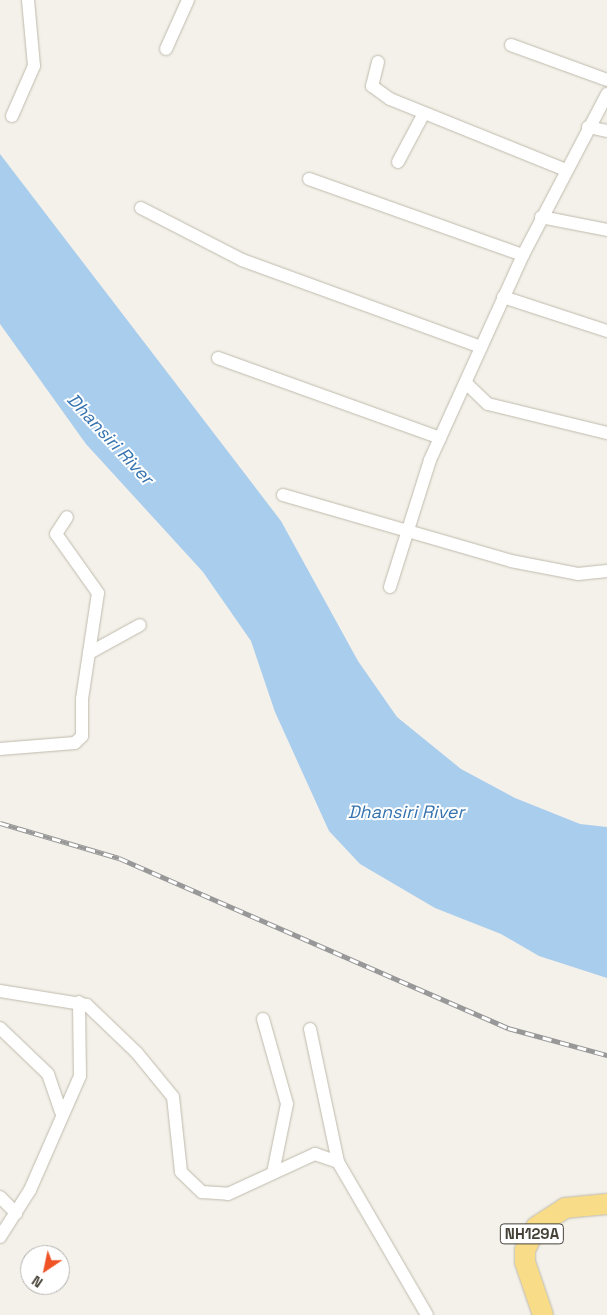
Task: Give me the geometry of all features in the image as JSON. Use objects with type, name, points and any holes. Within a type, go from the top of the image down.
[{"type":"highway","name":"NH129A","points":[[543,1315],[526,1262],[525,1250],[536,1227],[565,1208],[607,1204]]},
{"type":"street","points":[[12,116],[34,66],[28,0]]},
{"type":"street","points":[[166,49],[188,0]]},
{"type":"street","points":[[512,45],[607,80]]},
{"type":"street","points":[[378,62],[371,81],[375,90],[423,115],[566,170]]},
{"type":"street","points":[[390,587],[399,568],[403,533],[440,438],[522,255],[607,94]]},
{"type":"street","points":[[398,162],[423,115]]},
{"type":"street","points":[[588,127],[607,131]]},
{"type":"street","points":[[309,179],[522,255]]},
{"type":"street","points":[[141,208],[242,260],[481,346]]},
{"type":"street","points":[[541,217],[607,230]]},
{"type":"street","points":[[503,297],[607,331]]},
{"type":"street","points":[[218,358],[440,438]]},
{"type":"street","points":[[466,383],[488,404],[607,433]]},
{"type":"street","points":[[283,495],[403,533],[564,572],[607,571]]},
{"type":"street","points":[[0,750],[80,740],[98,593],[56,534],[66,517]]},
{"type":"street","points":[[90,653],[140,625]]},
{"type":"street","points":[[0,991],[79,1002],[100,1016],[165,1083],[176,1108],[181,1172],[190,1185],[219,1196],[315,1154],[338,1162]]},
{"type":"street","points":[[0,1238],[30,1190],[61,1112],[82,1068],[79,1002]]},
{"type":"street","points":[[263,1019],[288,1104],[273,1173]]},
{"type":"street","points":[[310,1029],[338,1162],[427,1315]]},
{"type":"street","points":[[1,1032],[48,1074],[61,1112]]},
{"type":"street","points":[[0,1198],[16,1213]]},
{"type":"water","name":"Dhansiri River","points":[[0,154],[281,521],[358,661],[397,717],[461,769],[515,798],[580,824],[607,827],[607,978],[539,956],[501,934],[435,908],[360,864],[329,831],[275,712],[251,641],[203,572],[86,444],[0,324]]},
{"type":"railway","points":[[0,823],[119,858],[508,1028],[607,1055]]}]
